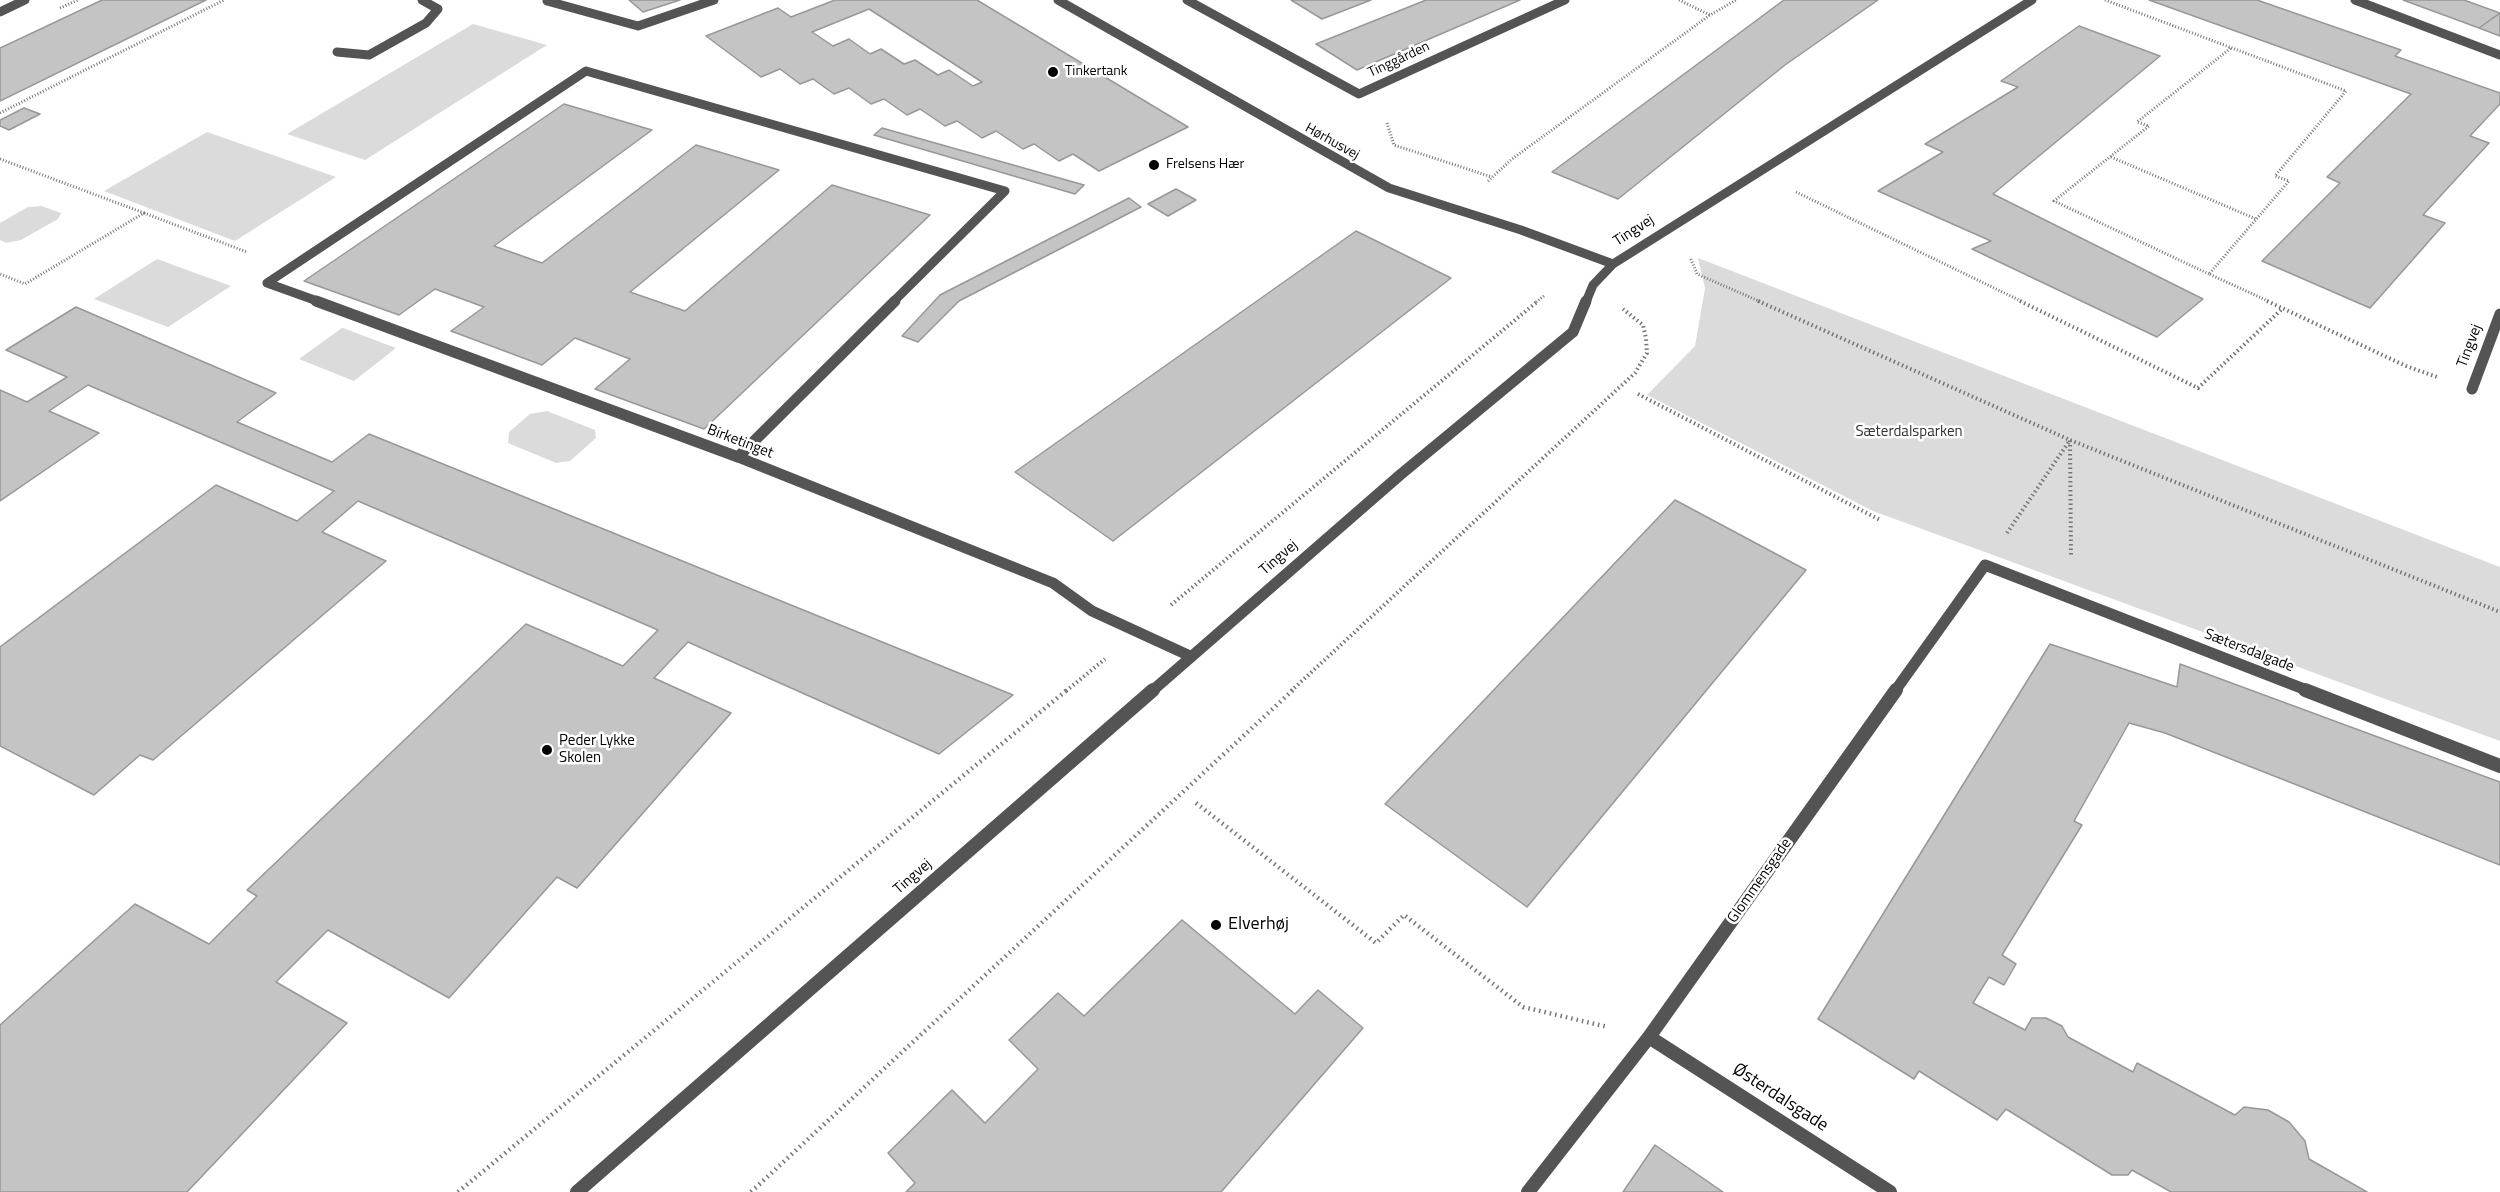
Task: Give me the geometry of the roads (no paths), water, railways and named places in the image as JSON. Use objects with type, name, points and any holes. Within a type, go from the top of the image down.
[{"type":"street","points":[[0,12],[25,0]]},
{"type":"street","points":[[338,52],[369,55],[426,23],[438,9],[422,0]]},
{"type":"street","points":[[547,1],[638,26],[714,0]]},
{"type":"street","name":"Hørhusvej","points":[[1058,0],[1389,188],[1521,230],[1613,264]]},
{"type":"street","name":"Tinggården","points":[[1187,0],[1359,94],[1564,0]]},
{"type":"street","name":"Tingvej","points":[[577,1192],[1190,656],[1400,475],[1573,332],[1593,285],[1613,264],[2032,0]]},
{"type":"street","points":[[2355,0],[2500,55]]},
{"type":"street","name":"Birketinget","points":[[738,457],[1005,191],[586,71],[267,284],[738,457],[1053,583],[1092,611],[1190,656]]},
{"type":"street","name":"Tingvej","points":[[2472,389],[2500,314]]},
{"type":"street","name":"Sætersdalgade","points":[[1985,565],[2500,766]]},
{"type":"street","name":"Glommensgade","points":[[1528,1192],[1649,1037],[1985,565]]},
{"type":"street","name":"Østerdalsgade","points":[[1649,1037],[1890,1192]]},
{"type":"place","name":"Tinkertank","points":[[1053,72]]},
{"type":"place","name":"Frelsens Hær","points":[[1154,165]]},
{"type":"place","name":"Peder Lykke Skolen","points":[[547,750]]},
{"type":"place","name":"Elverhøj","points":[[1216,925]]},
{"type":"park label","name":"Sæterdalsparken","points":[[1909,432]]}]
